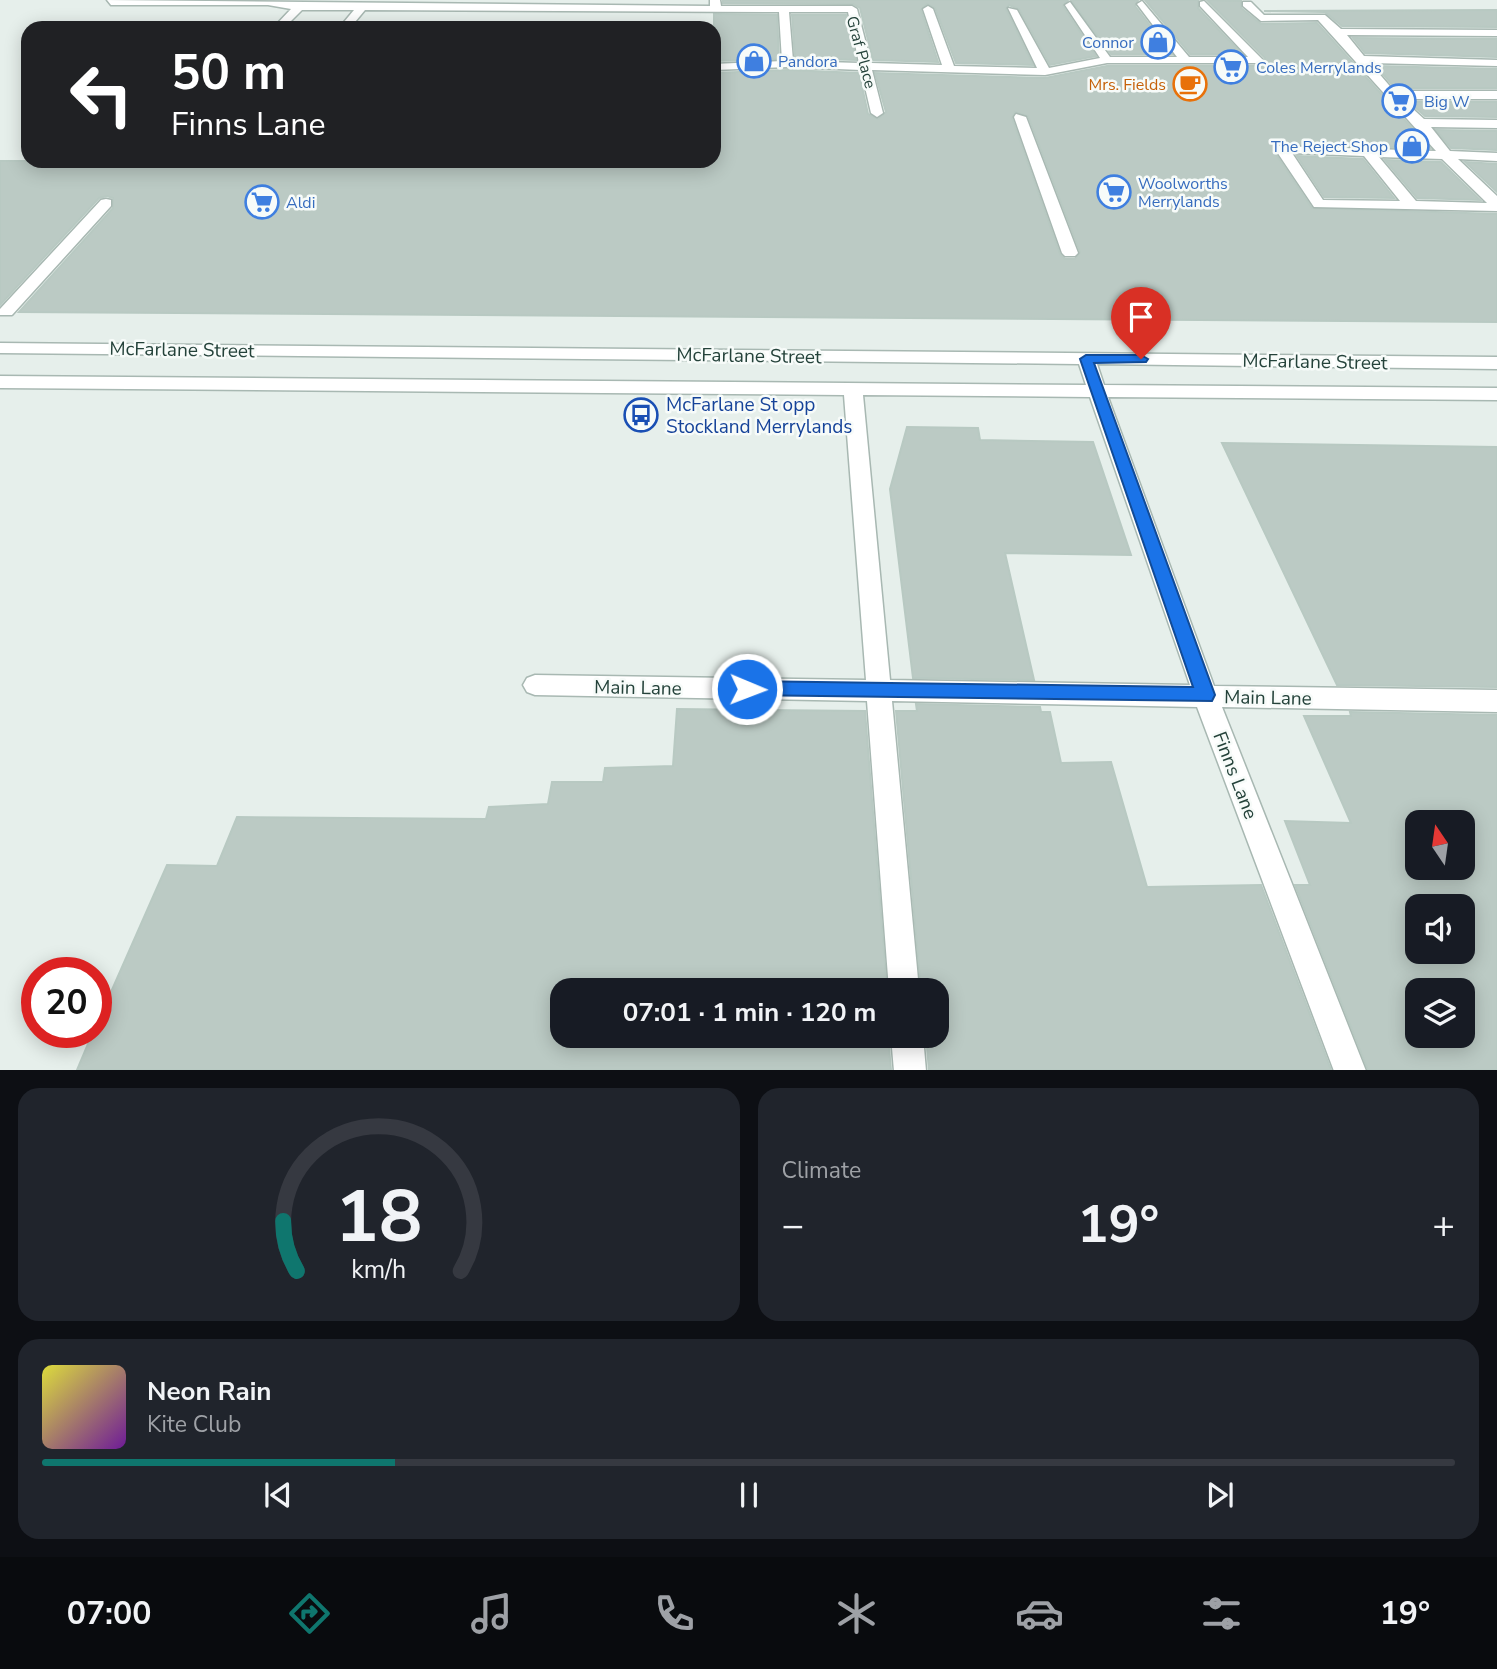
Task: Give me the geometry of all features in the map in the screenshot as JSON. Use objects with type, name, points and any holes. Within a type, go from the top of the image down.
[{"type":"street","name":"Graf Place","points":[[111,2],[268,2],[426,14],[657,14],[687,5],[852,9],[877,113]]},
{"type":"street","points":[[1142,4],[1186,60]]},
{"type":"street","points":[[721,66],[788,64],[867,69],[1045,72],[1107,61],[1257,60],[1204,4]]},
{"type":"street","points":[[1247,4],[1261,18],[1321,17],[1338,32],[1391,95],[1421,123],[1446,155],[1497,205]]},
{"type":"street","points":[[1070,5],[1107,61]]},
{"type":"street","points":[[285,21],[299,6]]},
{"type":"street","points":[[350,21],[362,8]]},
{"type":"street","points":[[784,9],[788,64]]},
{"type":"street","points":[[928,9],[950,71]]},
{"type":"street","points":[[1012,10],[1045,72]]},
{"type":"street","points":[[1338,32],[1497,33]]},
{"type":"street","points":[[1360,59],[1497,63]]},
{"type":"street","points":[[1391,95],[1497,94]]},
{"type":"street","points":[[1020,117],[1070,253]]},
{"type":"street","points":[[1421,123],[1497,124]]},
{"type":"street","points":[[1497,158],[1282,149],[1319,204],[1497,205]]},
{"type":"street","points":[[1367,151],[1412,206]]},
{"type":"street","points":[[6,312],[106,202]]},
{"type":"street","name":"McFarlane Street","points":[[0,348],[1497,363]]},
{"type":"street","name":"Finns Lane","points":[[1086,359],[1205,695],[1350,1070]]},
{"type":"street","name":"McFarlane Street","points":[[0,382],[1497,394]]},
{"type":"street","points":[[853,388],[903,978]]},
{"type":"street","name":"Main Lane","points":[[535,685],[1497,701]]},
{"type":"street","points":[[909,1048],[910,1070]]},
{"type":"building","points":[[723,0],[1068,0],[1063,6],[1096,56],[1050,65],[1019,9],[1009,5],[1006,9],[1033,65],[956,63],[935,8],[927,4],[921,10],[938,62],[873,60],[860,8],[853,4],[723,3]]},
{"type":"building","points":[[1071,0],[1138,0],[1135,6],[1172,54],[1111,54]]},
{"type":"building","points":[[1145,0],[1198,0],[1198,8],[1242,54],[1190,54]]},
{"type":"building","points":[[1207,0],[1241,1],[1241,8],[1261,24],[1317,23],[1430,148],[1275,145],[1273,150],[1312,208],[1497,214],[1497,322],[19,312],[113,208],[113,198],[107,196],[99,198],[0,305],[0,161],[21,161],[21,168],[721,168],[721,73],[788,70],[859,73],[868,114],[878,119],[886,112],[875,73],[1045,78],[1107,66],[1257,66],[1264,62],[1265,58]],"holes":[[[1015,112],[1028,116],[1080,252],[1075,259],[1065,259],[1060,254],[1012,118]]]},
{"type":"building","points":[[1497,10],[1497,27],[1342,26],[1325,12],[1264,11]]},
{"type":"building","points":[[714,14],[777,15],[779,59],[721,61],[721,21],[714,21]]},
{"type":"building","points":[[792,15],[846,15],[856,60],[795,58]]},
{"type":"building","points":[[1353,38],[1497,39],[1497,57],[1365,53]]},
{"type":"building","points":[[1376,66],[1497,69],[1497,88],[1395,88]]},
{"type":"building","points":[[1409,102],[1497,102],[1497,117],[1425,116]]},
{"type":"building","points":[[1436,130],[1497,131],[1497,150],[1451,148]]},
{"type":"building","points":[[1297,156],[1363,159],[1394,198],[1324,197]]},
{"type":"building","points":[[1385,160],[1441,162],[1480,200],[1417,198]]},
{"type":"building","points":[[1465,162],[1497,164],[1497,192]]},
{"type":"building","points":[[907,427],[978,428],[980,440],[1093,442],[1131,555],[1005,553],[1034,680],[913,678],[890,489]]},
{"type":"building","points":[[1222,443],[1497,447],[1497,687],[1337,685]]},
{"type":"building","points":[[916,704],[1040,707],[1041,712],[1050,712],[1061,763],[1111,762],[1147,887],[1261,885],[1331,1070],[929,1070],[927,1048],[949,1048],[949,978],[920,978],[896,711],[917,711]]},
{"type":"building","points":[[677,709],[865,711],[886,978],[550,978],[550,1048],[889,1048],[891,1070],[77,1070],[86,1048],[112,1048],[112,990],[167,865],[217,866],[237,817],[486,819],[489,807],[548,804],[552,782],[603,782],[605,768],[673,766]]},
{"type":"building","points":[[1350,712],[1497,715],[1497,1070],[1368,1070],[1295,885],[1310,885],[1285,821],[1351,823],[1304,716],[1351,716]]},
{"type":"place","name":"Connor","points":[[1158,42]]},
{"type":"place","name":"Pandora","points":[[754,61]]},
{"type":"place","name":"Coles Merrylands","points":[[1231,67]]},
{"type":"place","name":"Mrs. Fields","points":[[1190,84]]},
{"type":"place","name":"Big W","points":[[1399,101]]},
{"type":"place","name":"The Reject Shop","points":[[1412,146]]},
{"type":"place","name":"Woolworths Merrylands","points":[[1114,192]]},
{"type":"place","name":"Aldi","points":[[262,202]]},
{"type":"place","name":"McFarlane St opp Stockland Merrylands","points":[[641,415]]},
{"type":"route","points":[[747,689],[1205,695],[1086,359],[1141,359]]}]
